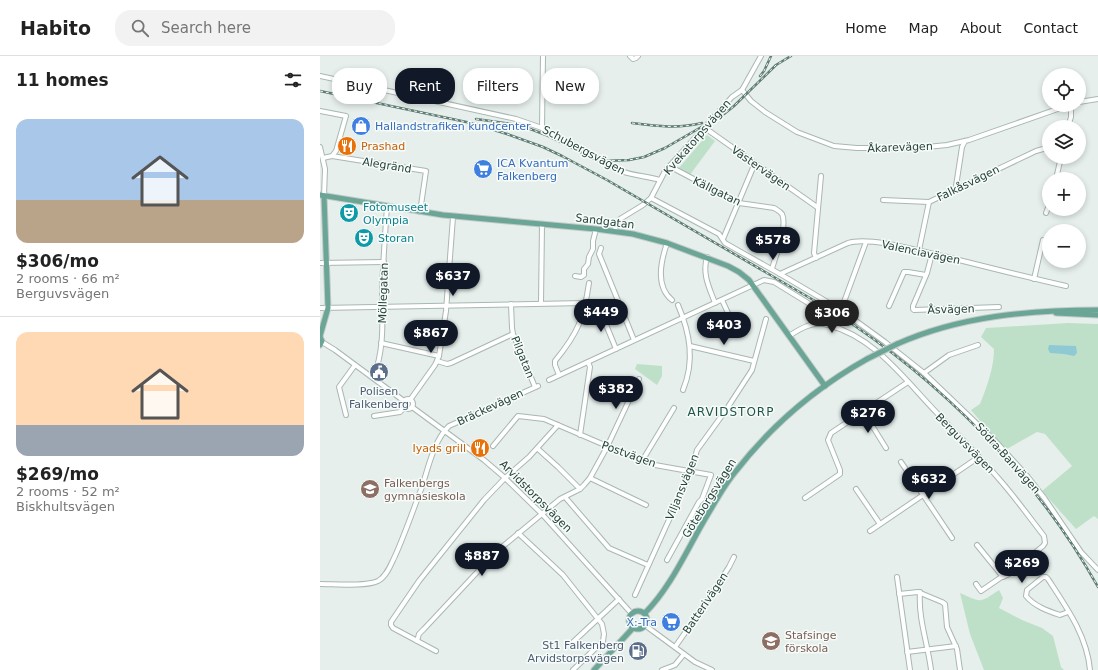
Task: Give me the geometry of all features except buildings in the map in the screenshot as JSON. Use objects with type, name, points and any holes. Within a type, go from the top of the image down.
[{"type":"main road","name":"Sandgatan","points":[[322,196],[453,216],[615,231],[650,238],[707,257],[739,272],[749,280],[825,386]]},
{"type":"main road","points":[[321,340],[328,308],[323,263],[322,196]]},
{"type":"main road","name":"Göteborgsvägen","points":[[645,613],[657,599],[686,556],[707,515],[735,472],[759,443],[788,416],[825,386],[867,359],[924,333],[997,316],[1067,310],[1098,310]]},
{"type":"main road","name":"Göteborgsvägen","points":[[1046,312],[1098,315]]},
{"type":"main road","points":[[637,611],[645,613],[648,620],[646,626],[640,630],[633,628],[629,622],[632,614],[637,611]]},
{"type":"main road","points":[[594,670],[633,628]]},
{"type":"street","points":[[542,128],[543,56]]},
{"type":"street","points":[[630,56],[633,59],[638,56]]},
{"type":"street","name":"Kvekatorpsvägen","points":[[615,231],[616,224],[620,219],[643,205],[651,198],[669,166],[732,97],[742,90],[760,56]]},
{"type":"street","name":"Schubergsvägen","points":[[320,76],[516,119],[542,128],[621,171],[660,180]]},
{"type":"street","name":"Åkarevägen","points":[[742,90],[751,101],[765,112],[797,132],[834,146],[857,148],[917,148],[947,145],[965,141],[1050,112]]},
{"type":"street","points":[[1086,101],[1098,99]]},
{"type":"street","points":[[320,111],[346,116],[336,151],[332,156],[323,158]]},
{"type":"street","name":"Västervägen","points":[[705,128],[817,207]]},
{"type":"street","points":[[957,188],[956,186],[962,147],[965,141]]},
{"type":"street","points":[[320,147],[325,169],[322,196]]},
{"type":"street","name":"Falkåsvägen","points":[[883,200],[928,202],[1042,149]]},
{"type":"street","name":"Alegränd","points":[[332,156],[426,171],[420,212]]},
{"type":"street","points":[[723,239],[755,163]]},
{"type":"street","name":"Källgatan","points":[[669,166],[739,203],[774,208],[779,211],[782,214],[783,229],[772,269]]},
{"type":"street","points":[[816,258],[814,254],[817,207],[821,176]]},
{"type":"street","name":"Södra Banvägen","points":[[651,198],[719,234],[727,244],[841,310],[924,372],[998,444],[1028,477],[1081,552],[1098,570]]},
{"type":"street","points":[[919,250],[928,202]]},
{"type":"street","name":"Möllegatan","points":[[373,378],[381,343],[387,206]]},
{"type":"street","points":[[404,402],[408,399],[410,400],[439,356],[447,306],[453,216]]},
{"type":"street","points":[[541,303],[542,224]]},
{"type":"street","points":[[576,276],[581,277],[584,275],[584,269],[588,264],[589,257],[594,249],[593,241],[596,229]]},
{"type":"street","name":"Valenciavägen","points":[[780,274],[853,242],[866,242],[919,250],[1066,286]]},
{"type":"street","points":[[841,310],[866,242]]},
{"type":"street","points":[[667,243],[662,257],[662,278],[666,295],[672,300]]},
{"type":"street","points":[[1034,279],[1042,244]]},
{"type":"street","points":[[600,248],[599,254],[634,340]]},
{"type":"street","name":"Åsvägen","points":[[932,254],[926,275],[913,306],[914,310],[1000,307]]},
{"type":"street","points":[[707,257],[705,273],[706,280],[715,303]]},
{"type":"street","points":[[323,263],[384,262]]},
{"type":"street","points":[[889,306],[904,272],[926,275]]},
{"type":"street","points":[[550,380],[758,282],[769,280],[813,306]]},
{"type":"street","points":[[559,375],[555,361],[574,336],[586,302],[589,283]]},
{"type":"street","points":[[722,300],[728,313],[730,330]]},
{"type":"street","points":[[320,308],[586,302]]},
{"type":"street","points":[[616,349],[600,310],[619,303]]},
{"type":"street","name":"Pilgatan","points":[[511,304],[513,334],[536,386]]},
{"type":"street","points":[[678,305],[683,317],[691,351],[689,375],[683,390]]},
{"type":"street","name":"Viljansvägen","points":[[635,595],[691,471],[697,450],[746,381],[752,370],[766,319]]},
{"type":"street","name":"Berguvsvägen","points":[[789,336],[810,324],[827,324],[838,328],[873,348],[884,356],[979,457],[1021,506],[1044,536],[1045,540],[1043,546],[1009,574],[1004,577],[1003,576]]},
{"type":"street","points":[[437,361],[447,364],[451,363],[513,334]]},
{"type":"street","points":[[321,340],[404,402]]},
{"type":"street","points":[[381,343],[439,356]]},
{"type":"street","points":[[924,372],[948,355],[978,345]]},
{"type":"street","points":[[690,346],[754,362]]},
{"type":"street","points":[[580,435],[590,367],[588,362]]},
{"type":"street","points":[[346,415],[340,388],[355,365]]},
{"type":"street","points":[[417,641],[424,629],[496,552],[542,514],[565,497],[580,489],[590,478],[607,447],[639,379]]},
{"type":"street","points":[[804,498],[840,474],[840,470],[828,440],[833,430],[908,382]]},
{"type":"street","name":"Bräckevägen","points":[[444,431],[449,426],[536,386]]},
{"type":"street","points":[[404,408],[409,409],[412,407],[413,404],[410,400]]},
{"type":"street","points":[[374,416],[400,412],[404,408],[404,402]]},
{"type":"street","name":"Arvidstorpsvägen","points":[[412,407],[484,460],[505,478],[542,514],[632,614]]},
{"type":"street","points":[[642,461],[674,408]]},
{"type":"street","points":[[863,411],[886,448]]},
{"type":"street","name":"Postvägen","points":[[493,446],[518,416],[536,417],[642,461],[655,465],[711,475],[702,499],[667,560]]},
{"type":"street","points":[[436,651],[393,628],[391,625],[392,620],[419,581],[484,500],[505,478],[538,449],[558,425]]},
{"type":"street","points":[[320,584],[370,583],[381,579],[389,568],[444,431]]},
{"type":"street","points":[[538,449],[580,489]]},
{"type":"street","points":[[870,530],[979,457]]},
{"type":"street","points":[[901,462],[952,538]]},
{"type":"street","points":[[590,478],[646,505]]},
{"type":"street","points":[[856,489],[880,524]]},
{"type":"street","points":[[565,497],[608,548],[648,565]]},
{"type":"street","points":[[518,533],[563,575],[599,619],[604,629],[603,641],[573,670]]},
{"type":"street","points":[[976,584],[981,591],[1003,576],[977,544]]},
{"type":"street","name":"Batterivägen","points":[[675,647],[701,610],[734,557]]},
{"type":"street","points":[[897,576],[910,670]]},
{"type":"street","points":[[1068,612],[1060,615],[1036,605],[1026,596],[1027,590],[1043,577],[1046,577],[1068,612],[1086,645],[1090,670]]},
{"type":"street","points":[[899,594],[920,592],[945,604],[947,627],[956,646],[960,670]]},
{"type":"street","points":[[920,592],[922,626],[931,670]]},
{"type":"street","points":[[571,644],[619,599]]},
{"type":"street","points":[[646,626],[684,654],[702,666],[712,670]]},
{"type":"street","points":[[907,652],[956,646]]},
{"type":"street","points":[[662,670],[675,665],[684,654]]},
{"type":"green space","points":[[707,135],[715,141],[689,176],[678,169]]},
{"type":"green space","points":[[1068,323],[1098,324],[1098,519],[1094,516],[1076,529],[1042,491],[1072,466],[1045,434],[1037,432],[1005,450],[971,410],[980,404],[988,384],[993,363],[994,349],[981,337],[986,328]]},
{"type":"green space","points":[[637,364],[662,366],[662,376],[657,385],[635,369]]},
{"type":"green space","points":[[999,590],[1003,598],[999,608],[1042,628],[1053,636],[1061,667],[1064,670],[984,670],[970,634],[960,593],[976,600],[980,600],[987,598]]},
{"type":"water","points":[[1049,345],[1076,346],[1077,353],[1074,356],[1050,353],[1048,349]]},
{"type":"railway","points":[[760,76],[771,56]]},
{"type":"railway","points":[[476,119],[518,125],[546,135],[592,158],[603,161],[629,160],[644,157],[665,148],[724,114],[776,65],[791,56]]},
{"type":"railway","points":[[320,91],[471,123],[543,147],[607,180],[834,312],[874,339],[912,368],[983,434],[1015,469],[1046,507],[1073,546],[1098,587]]},
{"type":"railway","points":[[632,123],[658,126],[684,126],[702,123]]},
{"type":"place","name":"Hallandstrafiken kundcenter","points":[[361,126]]},
{"type":"place","name":"Prashad","points":[[347,146]]},
{"type":"place","name":"ICA Kvantum Falkenberg","points":[[483,169]]},
{"type":"place","name":"Fotomuseet Olympia","points":[[349,213]]},
{"type":"place","name":"Storan","points":[[364,238]]},
{"type":"place","name":"Polisen Falkenberg","points":[[379,372]]},
{"type":"place","name":"Iyads grill","points":[[480,448]]},
{"type":"place","name":"Falkenbergs gymnasieskola","points":[[370,489]]},
{"type":"place","name":"X:-Tra","points":[[671,622]]},
{"type":"place","name":"Stafsinge förskola","points":[[771,641]]},
{"type":"place","name":"St1 Falkenberg Arvidstorpsvägen","points":[[638,651]]},
{"type":"district","name":"ARVIDSTORP","points":[[731,412]]}]
